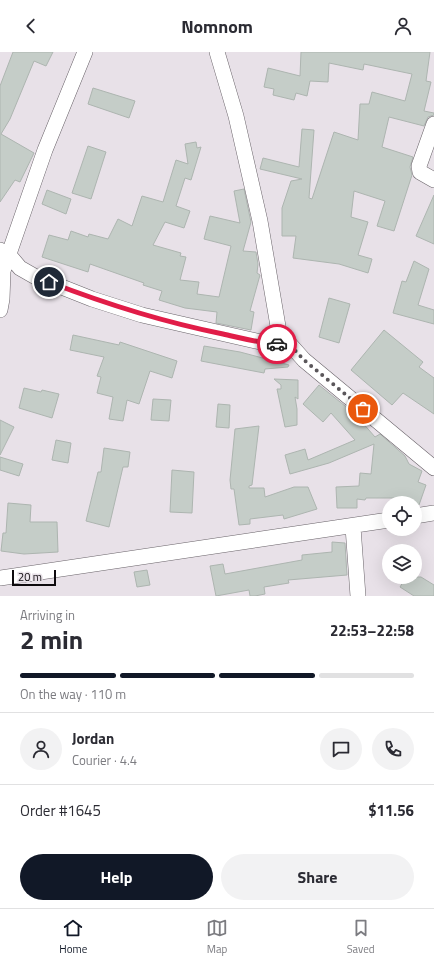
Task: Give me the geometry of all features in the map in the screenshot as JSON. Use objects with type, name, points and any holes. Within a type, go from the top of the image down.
[{"type":"street","points":[[0,310],[2,299],[2,271],[5,252],[84,52]]},
{"type":"street","points":[[217,52],[236,116],[260,221],[279,332],[304,360],[434,468]]},
{"type":"street","points":[[434,124],[419,166],[420,172],[434,180]]},
{"type":"street","points":[[5,252],[20,268],[34,276],[92,299],[142,315],[265,343],[289,344]]},
{"type":"street","points":[[422,515],[434,513]]},
{"type":"street","points":[[0,578],[353,527],[382,521]]},
{"type":"street","points":[[353,527],[358,596]]},
{"type":"building","points":[[13,52],[53,52],[46,66],[34,61],[10,119],[1,134],[34,153],[20,182],[15,180],[0,202],[0,86]]},
{"type":"building","points":[[301,52],[430,52],[426,81],[431,82],[424,111],[434,113],[434,115],[428,117],[424,126],[389,117],[382,147],[413,157],[410,167],[412,175],[394,231],[377,226],[385,201],[354,191],[351,217],[368,222],[358,255],[372,259],[368,273],[339,264],[293,258],[296,236],[282,236],[282,208],[291,181],[302,179],[260,169],[263,158],[299,167],[302,129],[314,130],[309,198],[312,199],[334,132],[358,140],[360,104],[369,104],[372,92],[405,101],[412,74],[364,64],[363,70],[329,63],[328,82],[310,81],[307,96],[296,93],[294,100],[273,95],[274,89],[264,87],[268,68],[300,76]]},
{"type":"building","points":[[93,88],[135,101],[129,118],[88,104]]},
{"type":"building","points":[[196,142],[197,148],[201,147],[191,180],[185,178],[176,206],[190,211],[184,228],[165,222],[153,245],[181,253],[180,256],[186,257],[180,280],[199,282],[197,294],[219,297],[231,246],[204,239],[210,216],[240,223],[234,191],[244,189],[251,222],[243,251],[256,252],[258,264],[257,273],[260,275],[250,311],[254,312],[251,330],[216,323],[217,312],[185,308],[159,300],[162,291],[90,264],[88,272],[42,257],[49,235],[68,240],[71,231],[88,237],[89,234],[108,239],[118,219],[132,226],[142,196],[163,202],[176,160],[188,164],[185,144]]},
{"type":"building","points":[[88,146],[106,152],[91,199],[72,193]]},
{"type":"building","points":[[47,190],[71,199],[66,214],[42,204]]},
{"type":"building","points":[[434,195],[434,244],[416,236]]},
{"type":"building","points":[[414,261],[429,269],[418,305],[434,310],[434,324],[393,313],[402,281],[406,282]]},
{"type":"building","points":[[329,298],[350,304],[339,343],[319,337]]},
{"type":"building","points":[[384,330],[423,362],[419,367],[434,378],[434,414],[403,393],[392,405],[351,370]]},
{"type":"building","points":[[73,335],[119,345],[120,342],[177,361],[172,378],[150,371],[139,404],[127,400],[123,421],[109,419],[113,397],[97,393],[101,377],[97,376],[104,357],[70,350]]},
{"type":"building","points":[[204,346],[240,352],[289,365],[288,367],[265,369],[264,373],[201,361]]},
{"type":"building","points":[[274,379],[298,380],[298,399],[295,397],[297,425],[285,427],[277,389],[281,389],[281,385]]},
{"type":"building","points":[[319,385],[355,414],[375,437],[380,434],[405,456],[409,464],[422,471],[418,482],[426,485],[422,496],[382,496],[382,498],[366,498],[365,500],[357,499],[357,508],[337,508],[336,487],[359,486],[360,473],[371,474],[374,444],[329,463],[290,474],[285,455],[305,449],[308,460],[355,440],[331,413],[323,422],[303,404]]},
{"type":"building","points":[[24,388],[59,394],[52,418],[19,408]]},
{"type":"building","points":[[153,399],[171,400],[169,421],[151,420]]},
{"type":"building","points":[[218,404],[230,405],[229,428],[216,427]]},
{"type":"building","points":[[0,420],[14,427],[0,455]]},
{"type":"building","points":[[259,426],[252,485],[249,486],[249,488],[264,488],[265,497],[294,487],[308,487],[317,509],[284,519],[283,515],[250,519],[250,524],[239,525],[234,489],[231,489],[230,480],[235,429]]},
{"type":"building","points":[[56,440],[71,443],[68,463],[52,460]]},
{"type":"building","points":[[104,448],[130,452],[128,467],[123,467],[109,527],[86,521],[98,472],[101,472]]},
{"type":"building","points":[[0,457],[23,464],[19,476],[0,470]]},
{"type":"building","points":[[172,470],[194,472],[192,513],[170,512]]},
{"type":"building","points":[[8,503],[31,505],[30,522],[57,522],[58,552],[24,554],[1,551],[3,533],[6,533]]},
{"type":"building","points":[[332,542],[345,543],[347,575],[288,580],[289,583],[264,587],[265,594],[255,596],[250,596],[249,590],[216,596],[210,566],[223,564],[225,574],[302,560],[302,555],[332,552]]},
{"type":"building","points":[[147,570],[150,585],[137,587],[134,572]]},
{"type":"building","points":[[422,578],[434,585],[434,596],[414,596],[400,587],[402,584],[422,584]]},
{"type":"way so far","points":[[277,344],[289,344],[304,360],[363,409]]},
{"type":"route","points":[[49,282],[92,299],[142,315],[209,332],[277,344]]}]
